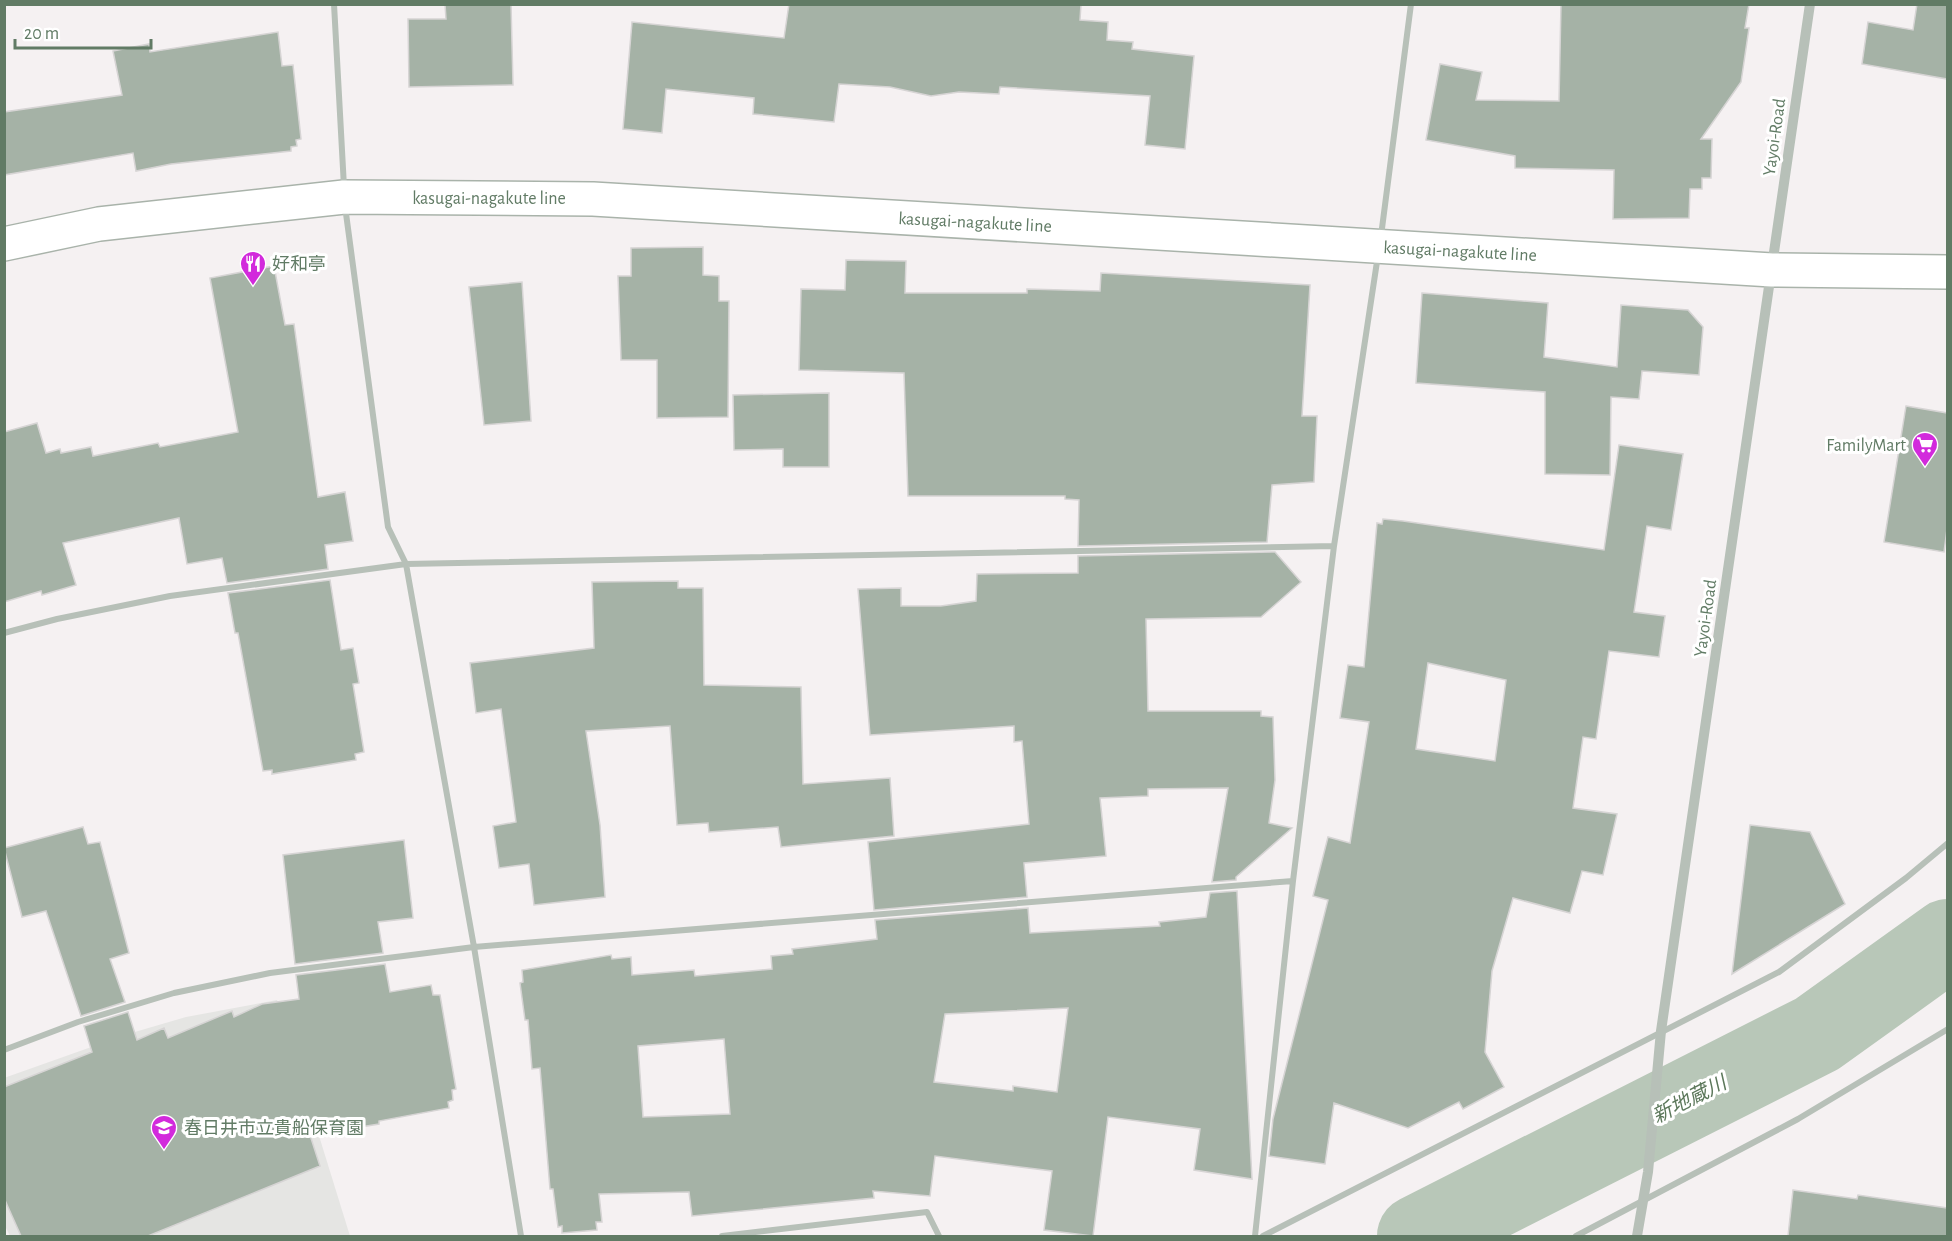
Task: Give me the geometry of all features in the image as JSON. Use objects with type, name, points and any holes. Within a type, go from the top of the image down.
[{"type":"main road","name":"kasugai-nagakute line","points":[[4,243],[99,224],[344,197],[593,199],[1772,270],[1947,272]]},
{"type":"street","points":[[334,4],[344,197],[388,527],[406,564],[474,947],[522,1236]]},
{"type":"street","points":[[1255,1236],[1293,881],[1334,546],[1380,246],[1411,4]]},
{"type":"street","name":"Yayoi-Road","points":[[1637,1236],[1648,1172],[1661,1031],[1810,4]]},
{"type":"street","points":[[4,633],[57,619],[170,596],[406,564],[1334,546]]},
{"type":"street","points":[[1263,1236],[1779,972],[1906,879],[1947,843]]},
{"type":"street","points":[[4,1050],[78,1022],[174,993],[270,974],[474,947],[1293,881]]},
{"type":"street","points":[[1576,1236],[1798,1119],[1947,1029]]},
{"type":"street","points":[[722,1236],[927,1212],[939,1236]]},
{"type":"shaded area","name":"春日井市立貴船保育園","points":[[277,1000],[350,1236],[10,1236],[4,1224],[4,1078],[128,1034],[186,1017]]},
{"type":"building","points":[[445,4],[511,4],[513,85],[409,87],[408,19],[446,19]]},
{"type":"building","points":[[789,4],[1081,4],[1080,20],[1108,22],[1107,40],[1133,42],[1132,49],[1194,56],[1185,149],[1145,145],[1150,96],[1000,87],[999,94],[959,92],[931,96],[890,87],[839,84],[834,122],[753,114],[754,98],[666,89],[662,133],[623,129],[632,22],[784,38]]},
{"type":"building","points":[[1561,4],[1749,4],[1745,28],[1749,28],[1741,82],[1701,139],[1712,139],[1711,178],[1702,178],[1702,189],[1690,189],[1689,218],[1613,219],[1614,170],[1515,168],[1515,156],[1426,140],[1440,64],[1482,72],[1476,100],[1559,101]]},
{"type":"building","points":[[1917,4],[1947,4],[1947,79],[1862,64],[1868,22],[1913,30]]},
{"type":"building","points":[[278,32],[282,66],[293,65],[301,139],[296,140],[297,146],[291,147],[291,151],[171,164],[136,171],[133,153],[4,175],[4,112],[122,95],[113,51],[149,44],[150,52]]},
{"type":"building","points":[[703,247],[703,275],[719,276],[719,301],[729,301],[728,417],[657,418],[657,360],[621,360],[618,276],[631,276],[631,248]]},
{"type":"building","points":[[846,260],[906,261],[905,293],[1027,293],[1027,289],[1100,291],[1101,273],[1310,285],[1302,416],[1317,416],[1314,482],[1272,485],[1267,542],[1078,546],[1079,500],[1065,499],[1065,496],[908,496],[904,373],[799,370],[801,289],[845,290]]},
{"type":"building","points":[[274,266],[285,325],[294,324],[318,497],[345,492],[353,541],[325,545],[328,569],[227,583],[222,558],[187,564],[179,518],[63,543],[76,585],[42,595],[41,591],[4,602],[4,432],[37,423],[46,453],[60,449],[61,453],[91,447],[93,456],[158,443],[160,447],[238,432],[210,278]]},
{"type":"building","points":[[522,282],[531,421],[484,425],[469,287]]},
{"type":"building","points":[[1422,293],[1548,303],[1544,357],[1617,367],[1621,305],[1688,310],[1703,327],[1699,375],[1642,371],[1639,399],[1611,397],[1610,475],[1545,474],[1545,392],[1416,383]]},
{"type":"building","points":[[829,393],[829,467],[783,467],[783,449],[734,450],[733,395]]},
{"type":"building","points":[[1906,406],[1947,413],[1947,529],[1944,552],[1884,542]]},
{"type":"building","points":[[1619,445],[1683,454],[1671,530],[1647,526],[1634,612],[1665,616],[1659,657],[1609,651],[1596,739],[1583,737],[1573,808],[1617,814],[1603,875],[1582,871],[1570,913],[1513,898],[1492,971],[1485,1052],[1504,1087],[1463,1109],[1459,1102],[1408,1128],[1334,1103],[1325,1164],[1269,1156],[1273,1119],[1328,900],[1313,896],[1328,837],[1350,843],[1369,722],[1340,718],[1348,665],[1364,667],[1377,523],[1382,524],[1383,519],[1403,521],[1604,550]],"holes":[[[1428,663],[1506,680],[1495,761],[1416,749]]]},
{"type":"building","points":[[1275,552],[1301,582],[1261,617],[1146,619],[1148,711],[1261,711],[1261,716],[1273,717],[1275,780],[1269,823],[1292,828],[1236,877],[1236,880],[1212,882],[1228,788],[1148,789],[1148,796],[1100,798],[1106,856],[1024,863],[1027,897],[874,910],[868,842],[1029,824],[1022,741],[1014,742],[1014,726],[870,735],[858,589],[901,588],[901,606],[941,606],[976,601],[977,574],[1078,573],[1078,556]]},
{"type":"building","points":[[330,580],[341,650],[353,648],[359,683],[353,684],[364,752],[355,754],[356,760],[272,774],[272,770],[263,771],[238,633],[235,633],[228,593]]},
{"type":"building","points":[[678,581],[678,588],[703,588],[704,685],[801,687],[803,784],[890,778],[894,836],[781,847],[778,827],[709,832],[708,823],[677,825],[670,726],[586,731],[600,825],[605,897],[534,905],[529,864],[499,868],[493,826],[516,822],[501,709],[476,713],[470,663],[594,648],[592,582]]},
{"type":"building","points":[[1750,825],[1810,832],[1845,904],[1732,974]]},
{"type":"building","points":[[83,827],[88,844],[100,842],[129,953],[110,959],[125,1002],[81,1016],[46,911],[22,917],[4,848]]},
{"type":"building","points":[[404,840],[413,918],[378,922],[383,953],[295,964],[283,855]]},
{"type":"building","points":[[1237,891],[1252,1179],[1194,1170],[1200,1129],[1108,1117],[1093,1236],[1044,1230],[1052,1171],[935,1156],[930,1196],[873,1191],[874,1198],[692,1216],[689,1192],[599,1194],[602,1222],[596,1222],[597,1230],[562,1233],[562,1226],[558,1227],[553,1189],[550,1189],[540,1068],[532,1069],[528,1020],[525,1020],[520,983],[523,982],[522,970],[611,955],[612,959],[631,957],[632,975],[694,970],[695,976],[772,969],[771,956],[793,954],[792,949],[877,939],[875,920],[1028,908],[1030,933],[1160,926],[1159,922],[1206,917],[1210,893]],"holes":[[[1068,1008],[1057,1092],[1013,1086],[1013,1091],[934,1082],[945,1014]],[[724,1039],[730,1114],[643,1117],[638,1046]]]},
{"type":"building","name":"春日井市立貴船保育園","points":[[385,964],[390,992],[431,985],[433,995],[440,995],[456,1089],[452,1090],[453,1100],[448,1102],[449,1108],[379,1121],[379,1124],[310,1135],[320,1166],[148,1236],[21,1236],[4,1198],[4,1087],[92,1052],[84,1026],[128,1012],[137,1040],[164,1028],[168,1038],[232,1011],[234,1017],[262,1004],[299,999],[296,975]]},
{"type":"building","points":[[1793,1190],[1857,1199],[1858,1195],[1947,1208],[1947,1236],[1788,1236]]},
{"type":"waterway","name":"新地蔵川","points":[[1418,1236],[1817,1034],[1948,940]]},
{"type":"place","name":"好和亭","points":[[253,287]]},
{"type":"place","name":"FamilyMart","points":[[1925,468]]},
{"type":"place","name":"春日井市立貴船保育園","points":[[164,1151]]}]
